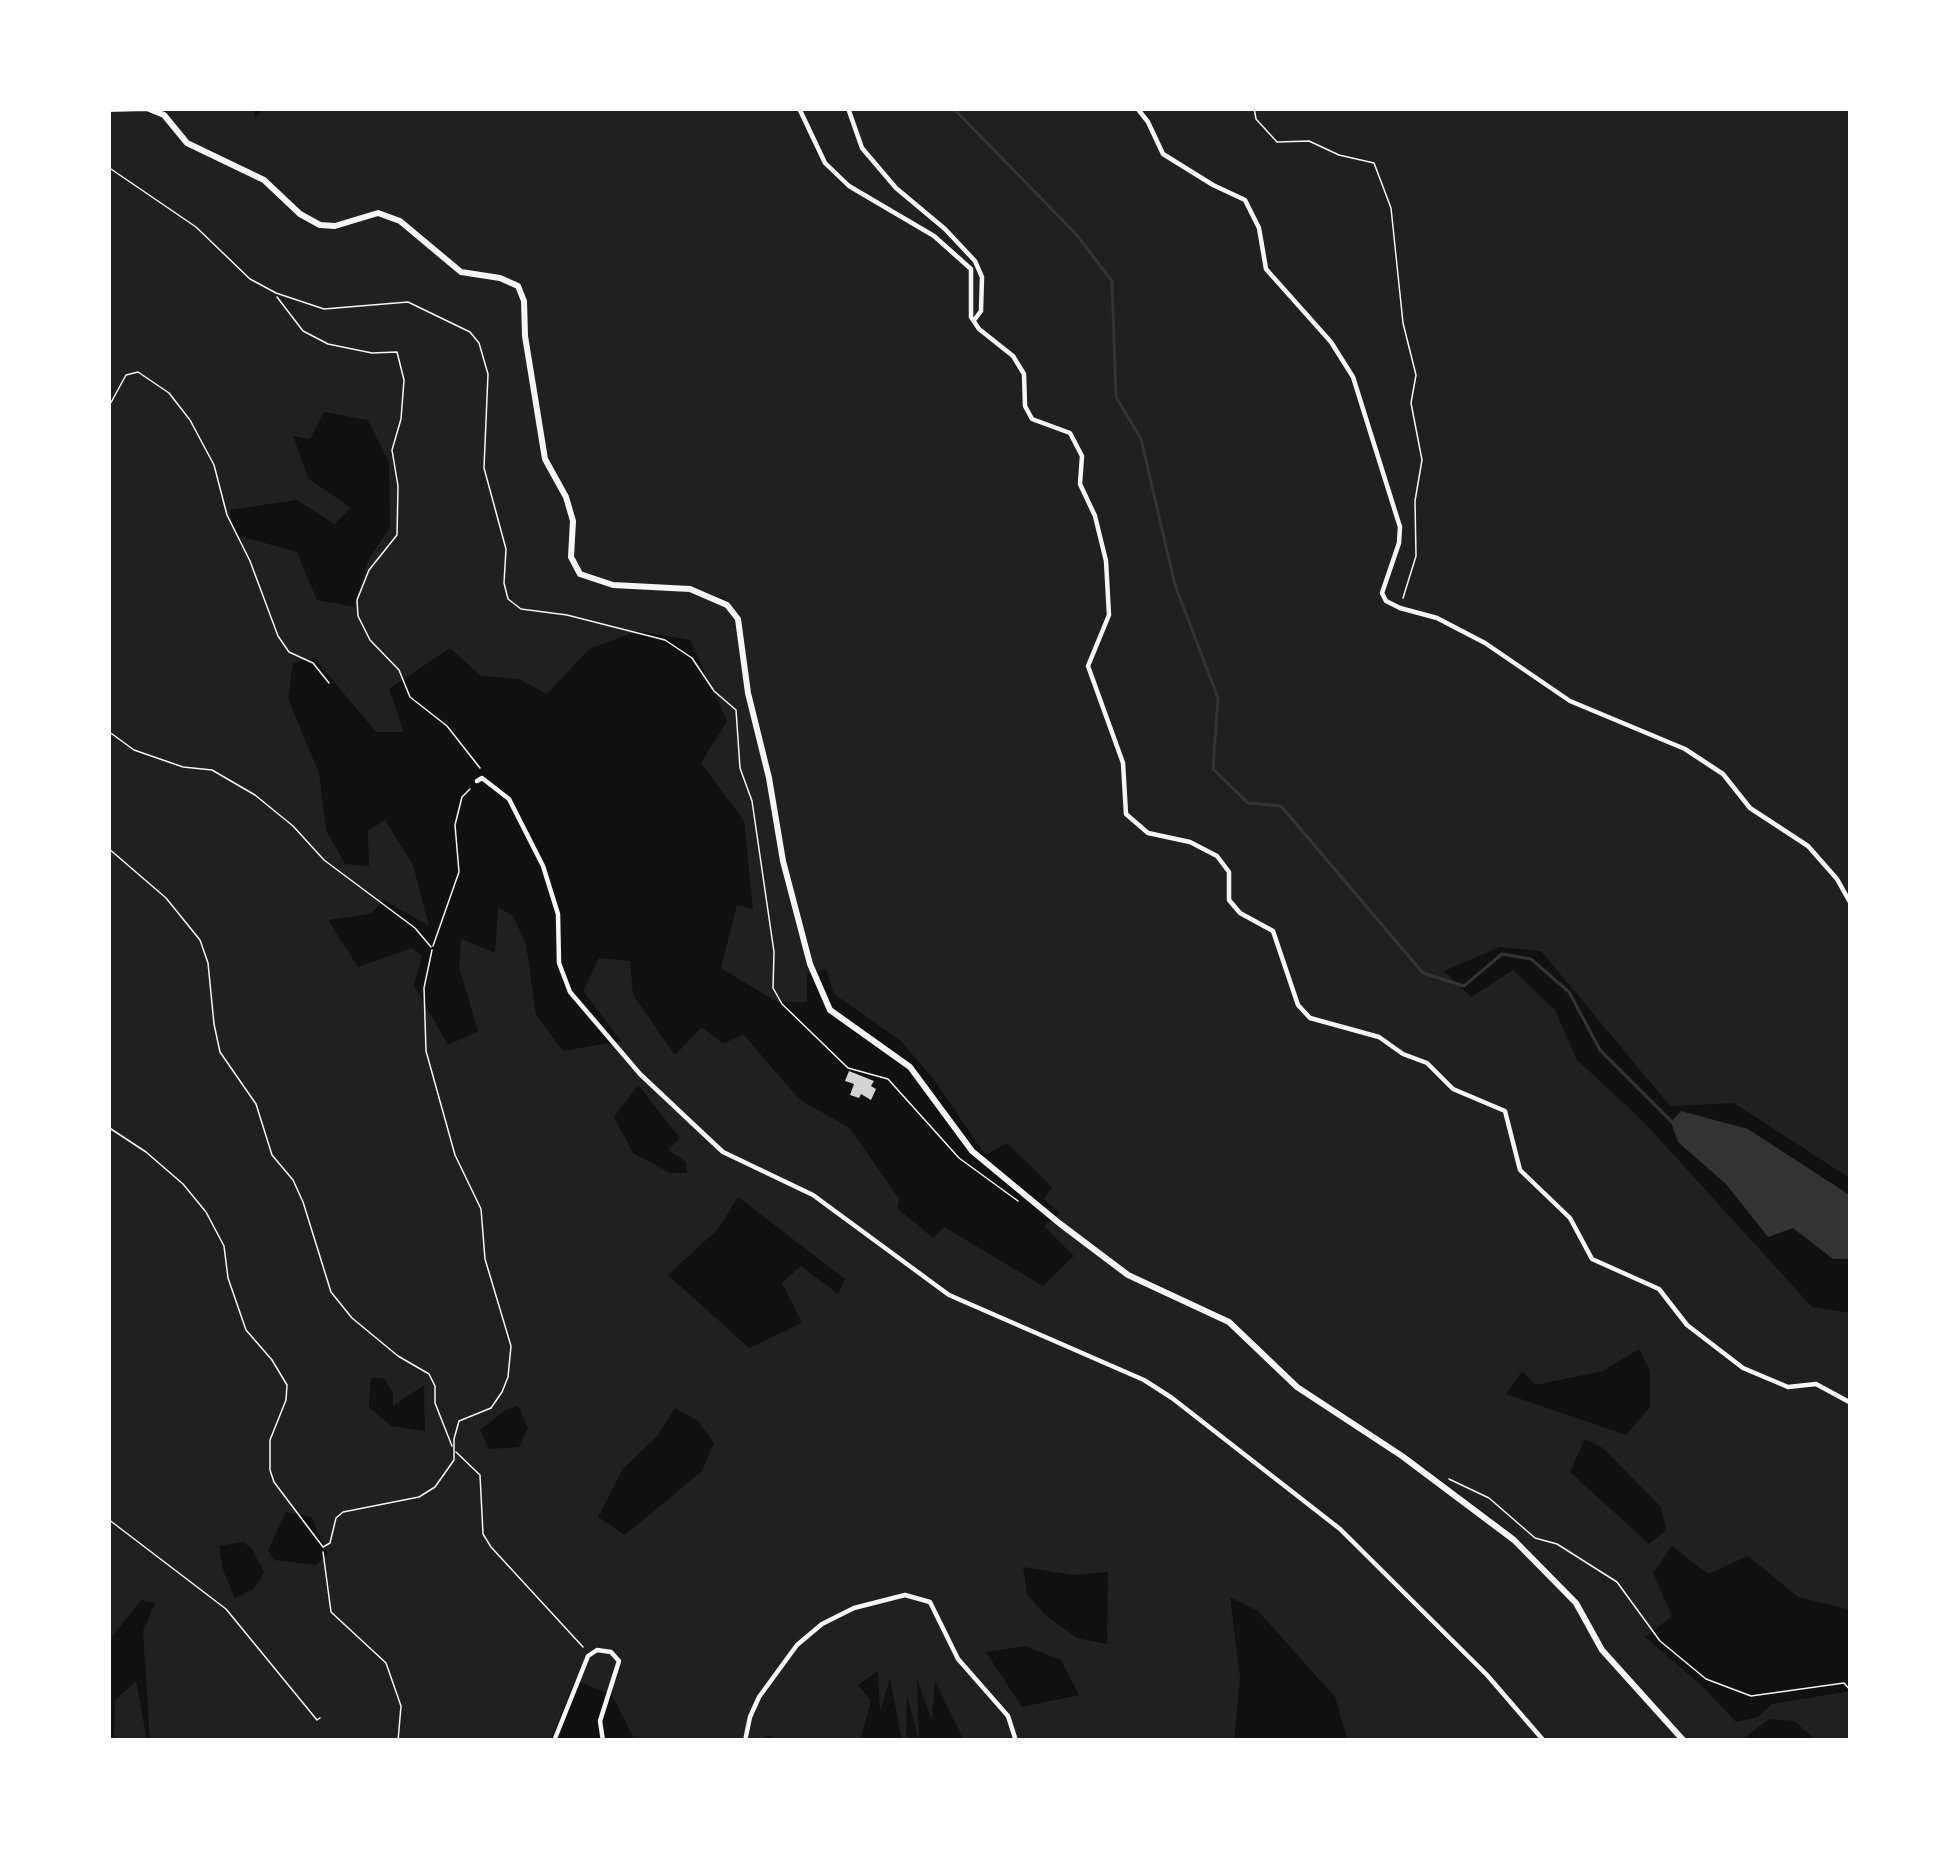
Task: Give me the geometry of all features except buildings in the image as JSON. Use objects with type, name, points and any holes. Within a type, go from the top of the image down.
[{"type":"main road","points":[[108,109],[147,108],[164,115],[187,143],[264,180],[300,214],[320,225],[335,226],[378,213],[400,221],[461,272],[518,286],[524,301],[544,459],[566,497],[572,520],[571,557],[580,574],[613,585],[690,589],[727,605],[738,620],[783,861],[810,964],[830,1010],[910,1067],[972,1151],[1059,1223],[1128,1276],[1229,1322],[1297,1387],[1402,1456],[1514,1540],[1576,1604],[1602,1650],[1684,1741]]},
{"type":"street","points":[[799,108],[825,163],[849,186],[934,236],[971,268],[974,283],[969,307],[979,328],[1012,356],[1024,374],[1025,406],[1032,419],[1070,433],[1082,456],[1080,484],[1095,516],[1106,561],[1109,615],[1088,666],[1123,763],[1126,814],[1148,833],[1190,842],[1217,856],[1228,872],[1229,900],[1240,914],[1273,931],[1298,1005],[1310,1018],[1379,1037],[1427,1064],[1453,1089],[1505,1111],[1520,1170],[1570,1218],[1592,1259],[1659,1289],[1687,1324],[1744,1368],[1787,1387],[1816,1384],[1851,1403]]},
{"type":"street","points":[[848,108],[862,148],[896,188],[974,261],[982,277],[981,311],[975,319]]},
{"type":"street","points":[[1137,108],[1162,154],[1245,200],[1259,229],[1266,269],[1331,343],[1354,377],[1400,527],[1382,593],[1386,602],[1437,618],[1485,643],[1570,701],[1685,748],[1723,774],[1750,808],[1808,846],[1838,879],[1851,904]]},
{"type":"street","points":[[477,781],[482,778],[509,799],[542,866],[558,914],[559,963],[570,992],[640,1074],[723,1152],[812,1196],[949,1295],[1144,1380],[1172,1398],[1340,1528],[1487,1675],[1544,1741]]},
{"type":"street","points":[[745,1741],[749,1717],[797,1646],[822,1624],[854,1609],[905,1595],[930,1602],[958,1659],[1008,1716],[1016,1741]]},
{"type":"street","points":[[554,1741],[588,1656],[597,1650],[611,1652],[619,1661],[601,1721],[603,1741]]},
{"type":"path","points":[[1254,108],[1256,118],[1277,142],[1309,141],[1339,155],[1374,163],[1391,208],[1403,323],[1416,375],[1411,403],[1422,460],[1414,501],[1417,556],[1400,608]]},
{"type":"path","points":[[108,167],[196,226],[250,280],[276,293],[324,309],[408,302],[470,332],[479,343],[488,374],[484,468],[506,549],[503,583],[508,598],[521,609],[567,615],[680,647],[714,691],[736,710],[740,768],[752,801],[774,952],[772,988],[782,1004],[848,1068],[888,1078]]},
{"type":"path","points":[[276,293],[278,304],[303,331],[328,344],[372,353],[397,352],[404,380],[401,419],[392,450],[398,486],[397,535],[369,570],[357,600],[358,616],[370,640],[399,670],[410,697],[447,726],[483,773],[462,797],[458,810],[454,844],[459,872],[424,988],[426,1051],[455,1155],[481,1210],[485,1259],[511,1346],[502,1392],[491,1408],[459,1421],[454,1460],[436,1486],[405,1501],[343,1512],[333,1527],[330,1544],[323,1547]]},
{"type":"path","points":[[108,408],[126,375],[138,373],[169,393],[214,465],[227,515],[278,635],[289,652],[314,662],[329,683]]},
{"type":"path","points":[[108,731],[134,750],[183,767],[212,770],[255,795],[293,826],[323,860],[426,938],[432,950]]},
{"type":"path","points":[[108,848],[166,898],[200,940],[208,964],[220,1052],[256,1105],[272,1154],[293,1180],[331,1292],[352,1318],[429,1374],[435,1386],[434,1403],[454,1451],[480,1475],[483,1534],[588,1656]]},
{"type":"path","points":[[108,1127],[183,1184],[206,1212],[224,1246],[228,1278],[245,1330],[287,1384],[286,1400],[270,1440],[274,1482],[323,1547],[331,1612],[386,1663],[401,1706],[398,1741]]},
{"type":"path","points":[[1441,1475],[1490,1498],[1535,1538],[1557,1544],[1616,1582],[1660,1641],[1706,1678],[1751,1696],[1844,1683],[1851,1690]]},
{"type":"path","points":[[108,1519],[226,1610],[320,1718]]},
{"type":"shaded area","points":[[108,108],[253,108],[255,117],[266,108],[1851,108],[1851,1179],[1734,1103],[1670,1106],[1541,951],[1500,947],[1444,971],[1471,997],[1513,970],[1555,1010],[1577,1060],[1642,1120],[1812,1307],[1851,1313],[1851,1610],[1798,1597],[1748,1556],[1708,1574],[1672,1546],[1653,1573],[1672,1616],[1645,1637],[1736,1722],[1758,1717],[1772,1704],[1851,1691],[1851,1741],[1810,1741],[1814,1738],[1794,1721],[1769,1719],[1746,1741],[1348,1741],[1335,1697],[1258,1611],[1230,1597],[1240,1678],[1234,1741],[964,1741],[935,1681],[932,1720],[917,1680],[919,1741],[907,1696],[906,1741],[902,1741],[890,1678],[880,1712],[878,1671],[858,1685],[871,1701],[860,1741],[782,1741],[768,1735],[763,1741],[635,1741],[612,1695],[575,1680],[550,1741],[150,1741],[143,1631],[155,1603],[141,1600],[108,1642]],"holes":[[[324,412],[368,420],[389,463],[390,528],[369,558],[354,607],[317,600],[297,552],[236,535],[229,510],[297,500],[334,524],[351,508],[308,478],[293,436],[310,439]],[[638,631],[690,640],[727,721],[701,763],[744,821],[753,909],[737,905],[721,968],[777,1002],[807,1002],[807,974],[826,969],[834,994],[901,1041],[935,1081],[985,1155],[1007,1143],[1052,1187],[1044,1199],[1060,1213],[1044,1226],[1074,1256],[1043,1286],[944,1227],[933,1238],[897,1208],[899,1199],[850,1128],[800,1100],[743,1034],[723,1044],[702,1027],[675,1055],[633,995],[630,961],[599,958],[583,991],[621,1041],[563,1051],[536,1015],[526,944],[513,916],[498,907],[495,953],[461,939],[459,967],[478,1031],[448,1045],[414,985],[422,956],[412,948],[358,967],[328,920],[370,914],[384,900],[429,926],[413,865],[385,820],[368,831],[369,866],[345,864],[326,830],[319,773],[288,698],[293,663],[314,658],[376,732],[404,732],[389,689],[450,648],[481,676],[519,679],[547,694],[589,649]],[[638,1085],[680,1138],[668,1150],[686,1162],[687,1173],[670,1173],[633,1153],[614,1117]],[[738,1197],[845,1279],[838,1294],[801,1266],[782,1283],[802,1323],[749,1348],[668,1275],[718,1229]],[[1639,1349],[1650,1371],[1650,1407],[1626,1435],[1506,1394],[1522,1371],[1535,1385],[1603,1371]],[[371,1378],[384,1378],[393,1393],[393,1406],[424,1385],[425,1431],[391,1426],[369,1407]],[[518,1406],[528,1428],[519,1447],[489,1449],[480,1430]],[[675,1408],[698,1421],[714,1443],[702,1471],[625,1535],[598,1517],[623,1469],[658,1435]],[[1585,1439],[1603,1448],[1661,1507],[1666,1530],[1649,1544],[1570,1472]],[[286,1512],[311,1517],[328,1554],[316,1565],[274,1560],[268,1550]],[[243,1542],[264,1572],[254,1589],[235,1598],[219,1546]],[[1023,1567],[1074,1575],[1108,1572],[1107,1644],[1077,1638],[1046,1616],[1027,1594]],[[1025,1646],[1061,1660],[1079,1695],[1022,1707],[986,1652]]]},
{"type":"shaded area","points":[[1681,1111],[1748,1129],[1851,1196],[1851,1259],[1833,1259],[1793,1228],[1768,1237],[1726,1184],[1678,1142],[1671,1122]]},
{"type":"shaded area","points":[[136,1681],[147,1741],[108,1741],[108,1733],[114,1738],[115,1700]]},
{"type":"waterway","points":[[953,108],[1076,234],[1112,281],[1116,397],[1141,439],[1175,585],[1218,698],[1213,769],[1248,803],[1281,806],[1423,973],[1464,986],[1502,954],[1531,959],[1569,992],[1600,1050],[1673,1123]]}]
